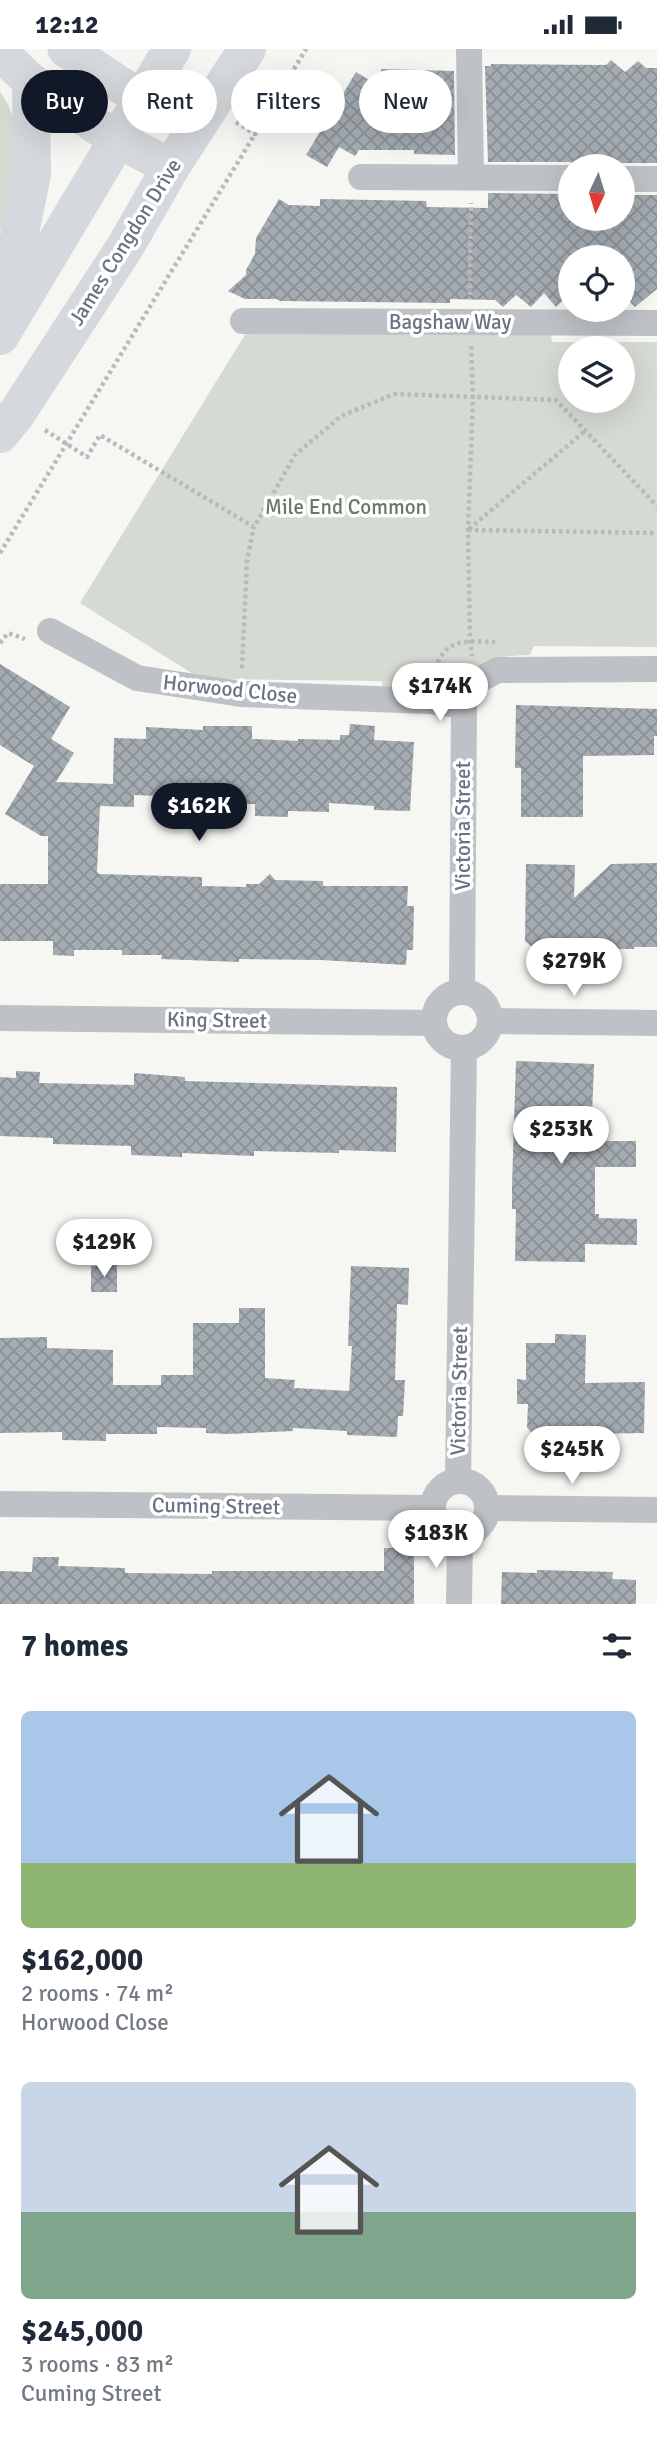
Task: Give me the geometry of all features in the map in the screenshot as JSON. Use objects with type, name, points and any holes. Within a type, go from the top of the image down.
[{"type":"highway","points":[[160,70],[172,49]]},
{"type":"highway","name":"James Congdon Drive","points":[[9,424],[125,247],[170,167],[247,49]]},
{"type":"highway","points":[[0,279],[16,252],[32,175],[31,133]]},
{"type":"highway","points":[[0,335],[122,133]]},
{"type":"highway","points":[[187,133],[191,136]]},
{"type":"main road","points":[[66,49],[122,86]]},
{"type":"main road","points":[[0,52],[21,73]]},
{"type":"main road","points":[[107,133],[170,167]]},
{"type":"street","points":[[468,49],[471,177]]},
{"type":"street","points":[[361,177],[558,178]]},
{"type":"street","points":[[635,179],[657,179]]},
{"type":"street","name":"Bagshaw Way","points":[[243,321],[657,323]]},
{"type":"street","name":"Horwood Close","points":[[50,631],[137,678],[241,694],[429,701],[464,706]]},
{"type":"street","points":[[485,675],[498,670],[657,669]]},
{"type":"street","name":"Victoria Street","points":[[462,991],[464,706],[470,684],[485,675]]},
{"type":"street","points":[[462,991],[475,995],[487,1006],[491,1021],[487,1032],[477,1044],[464,1048],[453,1047],[440,1038],[434,1023],[436,1007],[445,997],[462,991]]},
{"type":"street","name":"King Street","points":[[0,1018],[434,1023]]},
{"type":"street","points":[[491,1021],[657,1023]]},
{"type":"street","name":"Victoria Street","points":[[457,1481],[464,1048]]},
{"type":"street","points":[[457,1481],[472,1484],[483,1494],[487,1508],[483,1522],[473,1532],[460,1536],[446,1532],[436,1522],[432,1508],[435,1495],[445,1485],[457,1481]]},
{"type":"street","name":"Cuming Street","points":[[0,1504],[432,1508]]},
{"type":"street","points":[[487,1508],[657,1510]]},
{"type":"street","points":[[459,1604],[460,1536]]},
{"type":"path","points":[[0,553],[306,49]]},
{"type":"path","points":[[230,118],[255,134]]},
{"type":"path","points":[[471,177],[470,322],[473,398],[468,530],[470,641],[474,666],[485,675]]},
{"type":"path","points":[[241,694],[247,560],[254,527],[295,455],[341,416],[394,394],[556,400],[657,506]]},
{"type":"path","points":[[9,424],[67,444],[87,457],[100,435],[254,527]]},
{"type":"path","points":[[468,530],[585,431]]},
{"type":"path","points":[[468,530],[657,533]]},
{"type":"green space","points":[[0,91],[15,125],[18,161],[12,197],[0,232]]},
{"type":"green space","name":"Mile End Common","points":[[246,333],[551,334],[552,342],[558,342],[558,413],[635,413],[635,342],[657,342],[657,647],[534,646],[530,655],[484,662],[448,690],[383,686],[382,681],[201,679],[80,603]]},
{"type":"building","points":[[611,60],[625,72],[638,61],[646,68],[657,68],[657,163],[635,163],[635,154],[558,154],[558,162],[488,162],[485,66],[606,65]]},
{"type":"building","points":[[454,71],[455,155],[414,154],[414,150],[359,150],[355,156],[339,147],[327,167],[306,155],[319,133],[345,133],[345,90],[356,72],[359,74],[359,133],[452,133]]},
{"type":"building","points":[[488,193],[558,194],[558,231],[635,231],[635,195],[657,195],[657,289],[635,307],[635,245],[558,245],[556,307],[544,293],[531,307],[516,295],[503,307],[495,300],[450,299],[450,303],[245,299],[228,291],[246,275],[255,254],[256,238],[279,199],[289,205],[320,206],[320,199],[426,201],[427,207],[488,208]]},
{"type":"building","points":[[0,664],[70,707],[51,739],[74,753],[56,782],[113,784],[114,738],[146,739],[146,727],[203,730],[203,726],[252,726],[252,739],[298,741],[340,740],[340,735],[349,735],[350,724],[375,726],[374,740],[414,742],[410,811],[374,810],[374,806],[329,803],[329,812],[288,811],[288,817],[255,816],[255,804],[227,804],[227,799],[134,795],[134,807],[100,806],[97,872],[202,877],[202,886],[246,887],[246,884],[259,884],[270,874],[275,880],[323,881],[323,886],[408,886],[407,906],[414,906],[413,950],[407,950],[406,965],[321,960],[239,959],[239,962],[161,959],[162,955],[122,955],[122,950],[74,950],[74,956],[53,955],[53,941],[0,941],[0,884],[48,884],[48,836],[41,836],[5,814],[34,766],[0,745]]},
{"type":"building","points":[[516,705],[657,709],[654,755],[583,756],[583,817],[521,817],[521,768],[515,768]]},
{"type":"building","points":[[657,863],[657,947],[533,948],[525,941],[526,864],[575,865],[574,898],[611,864]]},
{"type":"building","points":[[516,1061],[594,1064],[591,1141],[636,1141],[636,1167],[595,1167],[595,1214],[599,1214],[599,1218],[637,1219],[637,1245],[585,1244],[585,1262],[515,1261],[516,1209],[512,1209],[512,1186]]},
{"type":"building","points":[[16,1071],[40,1072],[39,1083],[134,1085],[134,1073],[185,1077],[185,1081],[397,1087],[396,1152],[254,1151],[254,1156],[182,1153],[182,1157],[155,1156],[131,1155],[131,1146],[53,1144],[53,1138],[0,1136],[0,1077],[16,1078]]},
{"type":"building","points":[[117,1265],[117,1292],[91,1292],[91,1266]]},
{"type":"building","points":[[351,1266],[409,1268],[408,1305],[397,1304],[395,1380],[405,1380],[403,1416],[398,1416],[397,1437],[347,1435],[347,1431],[293,1428],[293,1431],[228,1434],[206,1433],[206,1428],[157,1427],[157,1434],[106,1434],[106,1441],[62,1440],[62,1432],[0,1433],[0,1338],[47,1337],[47,1348],[113,1350],[113,1385],[161,1385],[161,1375],[193,1375],[193,1323],[239,1323],[239,1308],[265,1308],[265,1378],[295,1380],[294,1388],[349,1391],[352,1346],[348,1346]]},
{"type":"building","points":[[555,1334],[586,1335],[585,1383],[645,1382],[644,1433],[533,1435],[527,1427],[528,1404],[517,1404],[517,1379],[526,1380],[526,1343],[555,1343]]},
{"type":"building","points":[[384,1548],[414,1548],[414,1604],[0,1604],[0,1571],[32,1572],[33,1557],[59,1557],[58,1566],[125,1568],[125,1573],[384,1571]]},
{"type":"building","points":[[537,1570],[613,1572],[612,1579],[636,1580],[636,1604],[501,1604],[502,1572],[537,1573]]}]
